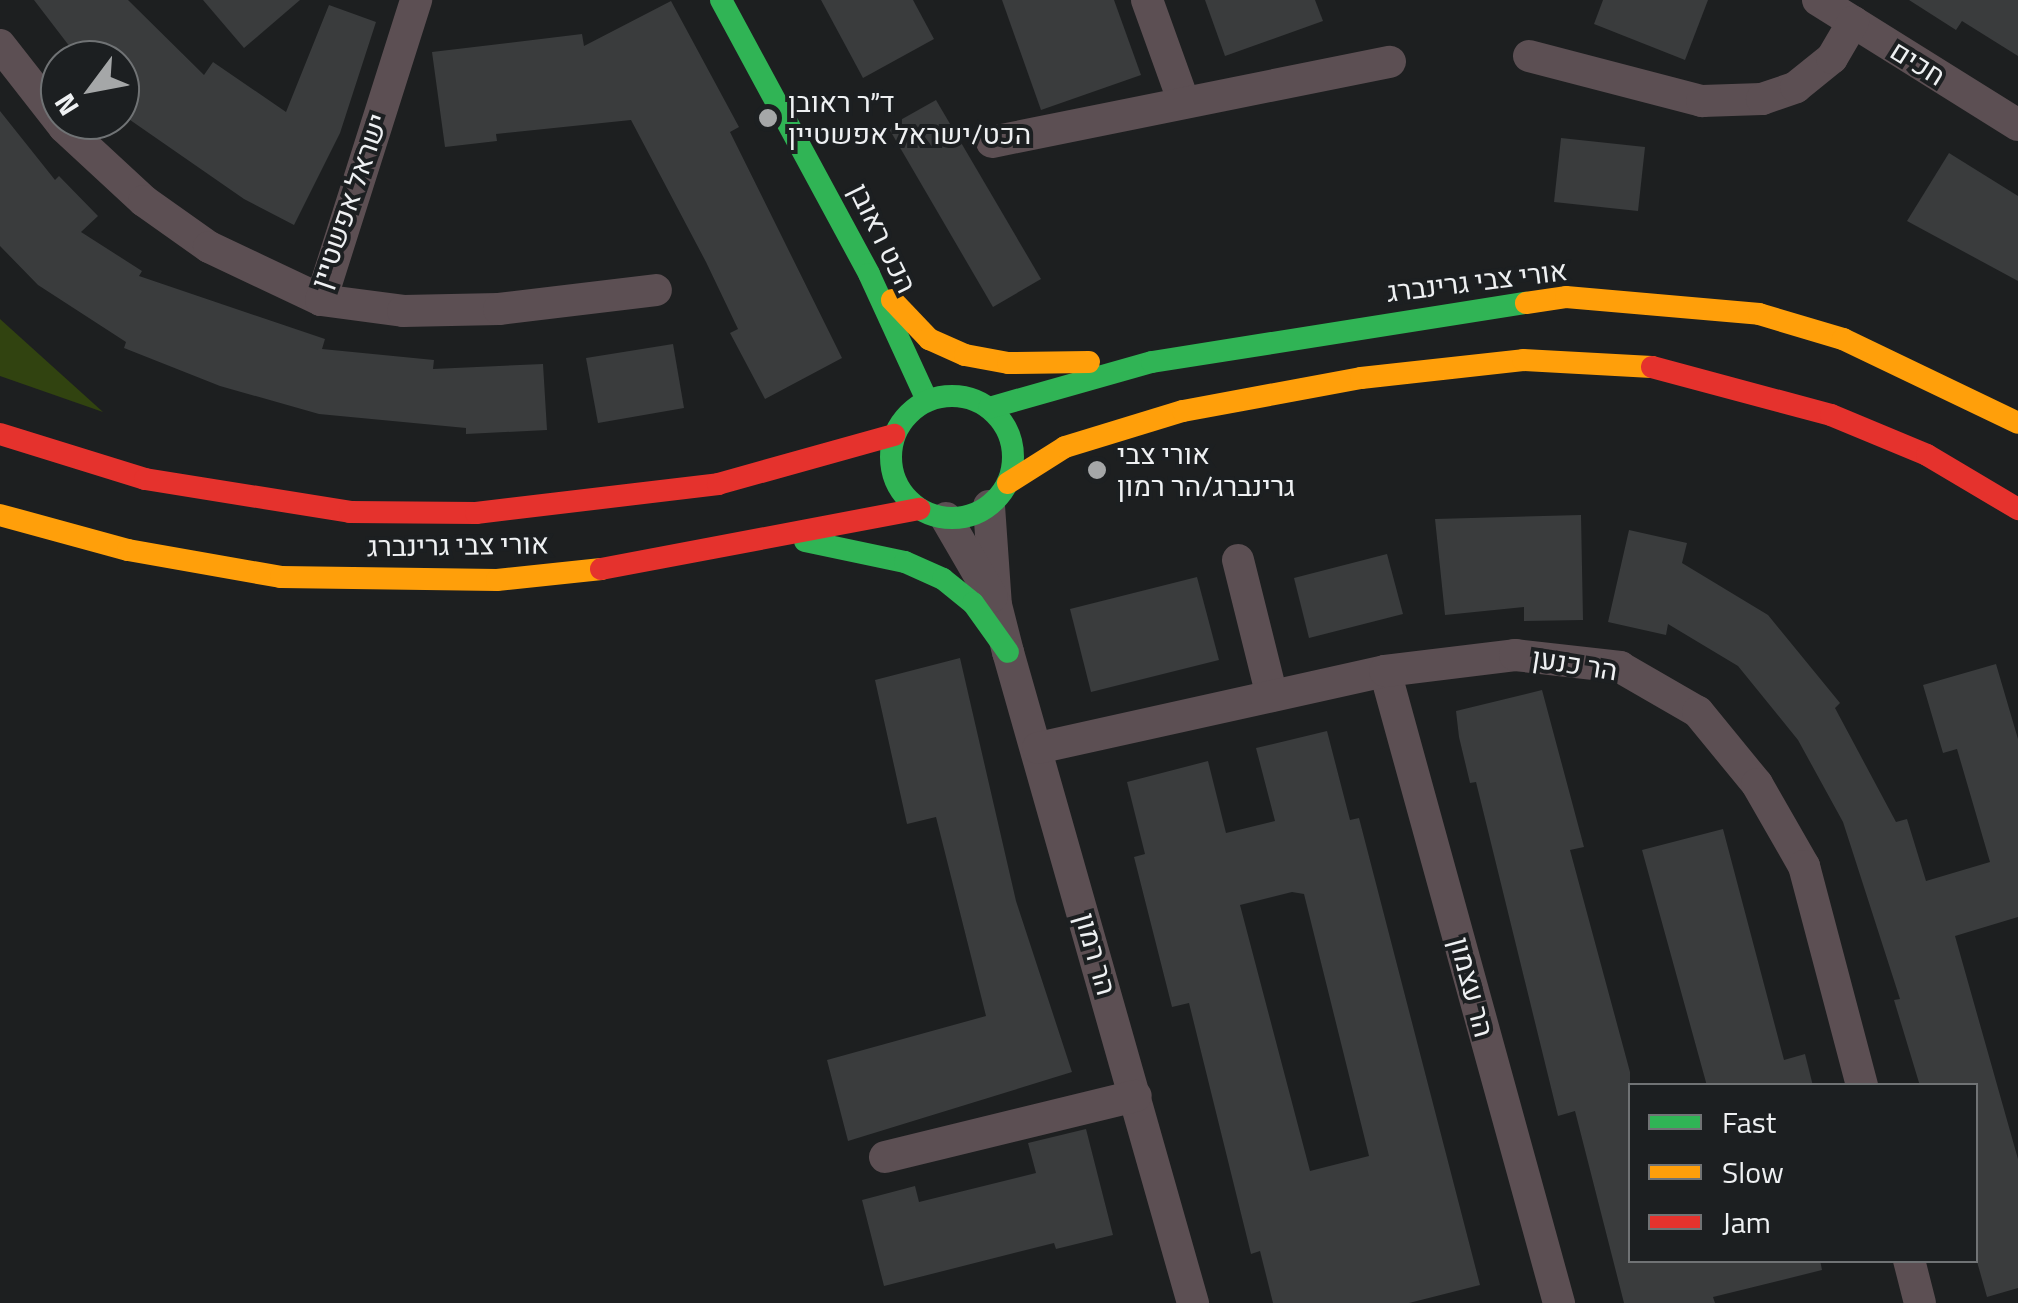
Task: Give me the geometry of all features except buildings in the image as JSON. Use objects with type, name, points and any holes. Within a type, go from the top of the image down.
[{"type":"main road","name":"הכט ראובן","points":[[722,0],[869,274],[927,400]]},
{"type":"main road","points":[[869,274],[929,340],[964,355],[1008,363],[1152,362]]},
{"type":"main road","name":"אורי צבי גרינברג","points":[[988,408],[1152,362],[1566,297],[1759,314],[1844,338],[2018,423]]},
{"type":"main road","points":[[998,494],[1011,442],[988,408],[958,396],[927,400],[894,435],[897,484],[932,513],[998,494],[1065,447],[1182,410],[1361,378],[1524,360],[1668,368],[1830,415],[1927,455],[2018,510]]},
{"type":"main road","name":"אורי צבי גרינברג","points":[[0,434],[144,479],[350,512],[568,506],[718,484],[894,435]]},
{"type":"main road","name":"אורי צבי גרינברג","points":[[0,515],[128,550],[281,577],[497,580],[632,566],[932,513]]},
{"type":"main road","points":[[782,537],[874,554],[943,580],[973,603],[1008,652]]},
{"type":"street","name":"ישראל אפשטיין","points":[[0,45],[64,127],[144,201],[210,247],[320,300],[416,0]]},
{"type":"street","points":[[1147,0],[1184,103]]},
{"type":"street","name":"חכים","points":[[1818,0],[2018,125]]},
{"type":"street","points":[[1529,56],[1702,101],[1762,98],[1796,87],[1832,58],[1853,22]]},
{"type":"street","points":[[992,142],[1390,62]]},
{"type":"street","points":[[320,300],[403,312],[480,309],[656,290]]},
{"type":"street","name":"הר רמון","points":[[998,494],[996,605],[1193,1303]]},
{"type":"street","name":"הר רמון","points":[[932,513],[996,605]]},
{"type":"street","points":[[1238,560],[1272,696]]},
{"type":"street","name":"הר כנען","points":[[1038,748],[1384,671],[1515,655],[1620,667],[1698,712],[1758,784],[1804,866],[1861,1083]]},
{"type":"street","name":"הר עצמון","points":[[1384,671],[1559,1303]]},
{"type":"street","points":[[885,1157],[1136,1096]]},
{"type":"street","points":[[1910,1263],[1920,1303]]},
{"type":"green space","points":[[0,319],[103,412],[0,376]]},
{"type":"traffic: fast","points":[[721,0],[869,274],[927,400]]},
{"type":"traffic: fast","points":[[989,408],[1152,362],[1526,303]]},
{"type":"traffic: fast","points":[[952,396],[975,401],[995,414],[1008,434],[1013,457],[1008,480],[995,500],[975,513],[952,518],[929,513],[909,500],[896,480],[891,457],[896,434],[909,414],[929,401],[952,396]]},
{"type":"traffic: fast","points":[[805,541],[905,562],[943,579],[973,603],[1008,652]]},
{"type":"traffic: slow","points":[[1526,303],[1566,297],[1759,314],[1843,339],[2018,423]]},
{"type":"traffic: slow","points":[[892,300],[929,339],[965,355],[1008,363],[1089,362]]},
{"type":"traffic: slow","points":[[1008,483],[1065,447],[1183,411],[1361,378],[1523,360],[1652,367]]},
{"type":"traffic: slow","points":[[0,515],[128,550],[281,577],[497,580],[601,569]]},
{"type":"traffic: jam","points":[[1652,367],[1831,415],[1927,455],[2018,509]]},
{"type":"traffic: jam","points":[[0,434],[145,479],[350,512],[476,513],[718,484],[894,435]]},
{"type":"traffic: jam","points":[[601,569],[919,509]]},
{"type":"place","name":"ד״ר ראובן הכט/ישראל אפשטיין","points":[[768,118]]},
{"type":"place","name":"אורי צבי גרינברג/הר רמון","points":[[1097,470]]}]
